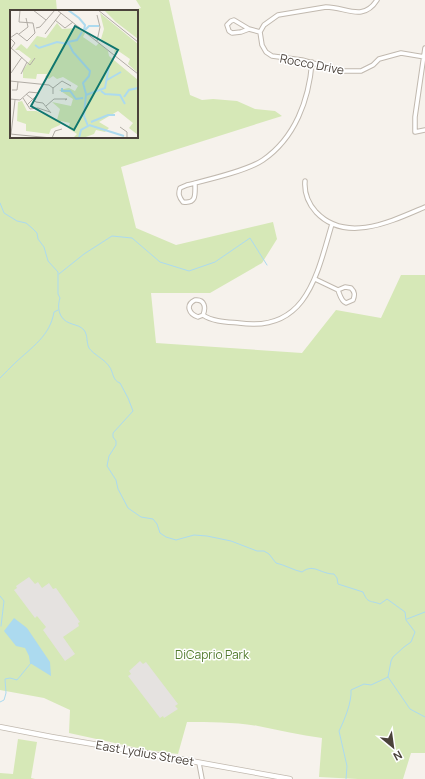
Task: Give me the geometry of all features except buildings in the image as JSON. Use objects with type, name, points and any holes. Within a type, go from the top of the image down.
[{"type":"street","points":[[249,30],[232,33],[229,31],[227,25],[234,20],[249,30],[260,32],[264,25],[278,15],[326,7],[333,7],[350,12],[364,12],[370,9],[377,0]]},
{"type":"street","name":"Rocco Drive","points":[[260,32],[262,45],[266,52],[272,56],[312,62],[331,69],[361,71],[380,59],[401,53],[424,57]]},
{"type":"street","points":[[425,48],[415,117],[415,132],[425,130]]},
{"type":"street","points":[[195,183],[195,196],[193,200],[189,203],[183,202],[178,194],[180,188],[195,183],[247,168],[262,161],[282,143],[290,134],[301,111],[311,76],[312,62]]},
{"type":"street","points":[[305,181],[306,196],[310,205],[319,216],[332,224],[343,227],[368,228],[425,207]]},
{"type":"street","points":[[203,315],[205,310],[203,303],[198,300],[190,303],[188,308],[192,314],[198,317],[203,315],[212,319],[254,325],[275,320],[292,311],[303,301],[315,279],[332,224]]},
{"type":"street","points":[[315,279],[338,290],[345,287],[351,288],[354,293],[354,298],[350,302],[343,302],[340,298],[338,290]]},
{"type":"street","name":"East Lydius Street","points":[[0,727],[290,779]]},
{"type":"street","points":[[199,763],[202,779]]},
{"type":"green space","name":"DiCaprio Park","points":[[0,0],[56,0],[57,10],[10,10],[10,138],[138,138],[138,10],[134,10],[141,8],[136,0],[169,0],[190,95],[202,100],[213,99],[237,101],[255,109],[275,111],[282,116],[121,167],[136,228],[176,245],[273,222],[277,239],[262,263],[210,293],[151,293],[156,343],[302,353],[336,310],[381,318],[401,275],[425,275],[425,753],[411,753],[403,779],[319,777],[322,738],[258,726],[222,722],[187,722],[178,754],[147,750],[69,733],[70,710],[44,698],[0,690]]},
{"type":"green space","points":[[18,739],[37,742],[31,778],[35,779],[0,779],[0,773],[13,774]]},
{"type":"shaded area","points":[[29,577],[35,584],[38,582],[42,588],[49,583],[53,589],[56,588],[80,622],[78,623],[79,626],[63,637],[75,654],[65,661],[43,630],[46,627],[37,616],[35,618],[14,590],[17,588],[16,586]]},
{"type":"shaded area","points":[[140,661],[143,664],[146,662],[178,704],[175,706],[178,709],[164,718],[163,716],[160,718],[128,676],[131,674],[129,671]]},
{"type":"water","points":[[14,618],[27,628],[50,662],[51,676],[30,663],[29,656],[25,648],[16,646],[4,631]]},
{"type":"waterway","points":[[0,203],[4,213],[17,221],[26,223],[37,233],[38,239],[44,247],[48,261],[58,272],[58,294],[60,298],[59,312],[61,316],[69,323],[79,326],[84,330],[89,348],[109,366],[114,378],[120,383],[128,398],[133,411],[113,433],[116,445],[109,456],[107,466],[116,480],[118,489],[128,508],[141,517],[153,519],[157,524],[160,533],[166,537],[176,540],[194,535],[207,536],[231,541],[257,551],[264,551],[269,554],[276,563],[302,572],[314,569],[329,574],[334,574],[337,578],[338,584],[363,592],[366,598],[370,601],[380,604],[387,599],[405,612],[406,620],[415,632],[411,642],[393,657],[388,677],[371,685],[364,684],[351,690],[349,706],[339,731],[347,766],[346,779]]},
{"type":"waterway","points":[[59,274],[84,254],[112,236],[132,238],[160,262],[189,271],[215,262],[250,238],[267,265]]},
{"type":"waterway","points":[[0,378],[34,346],[49,328],[54,312],[58,310]]},
{"type":"waterway","points":[[0,596],[4,601],[1,626]]},
{"type":"waterway","points":[[407,619],[425,612]]},
{"type":"waterway","points":[[0,702],[4,700],[6,693],[5,679],[10,678],[17,680],[31,663]]},
{"type":"waterway","points":[[388,677],[410,709],[425,717]]}]
